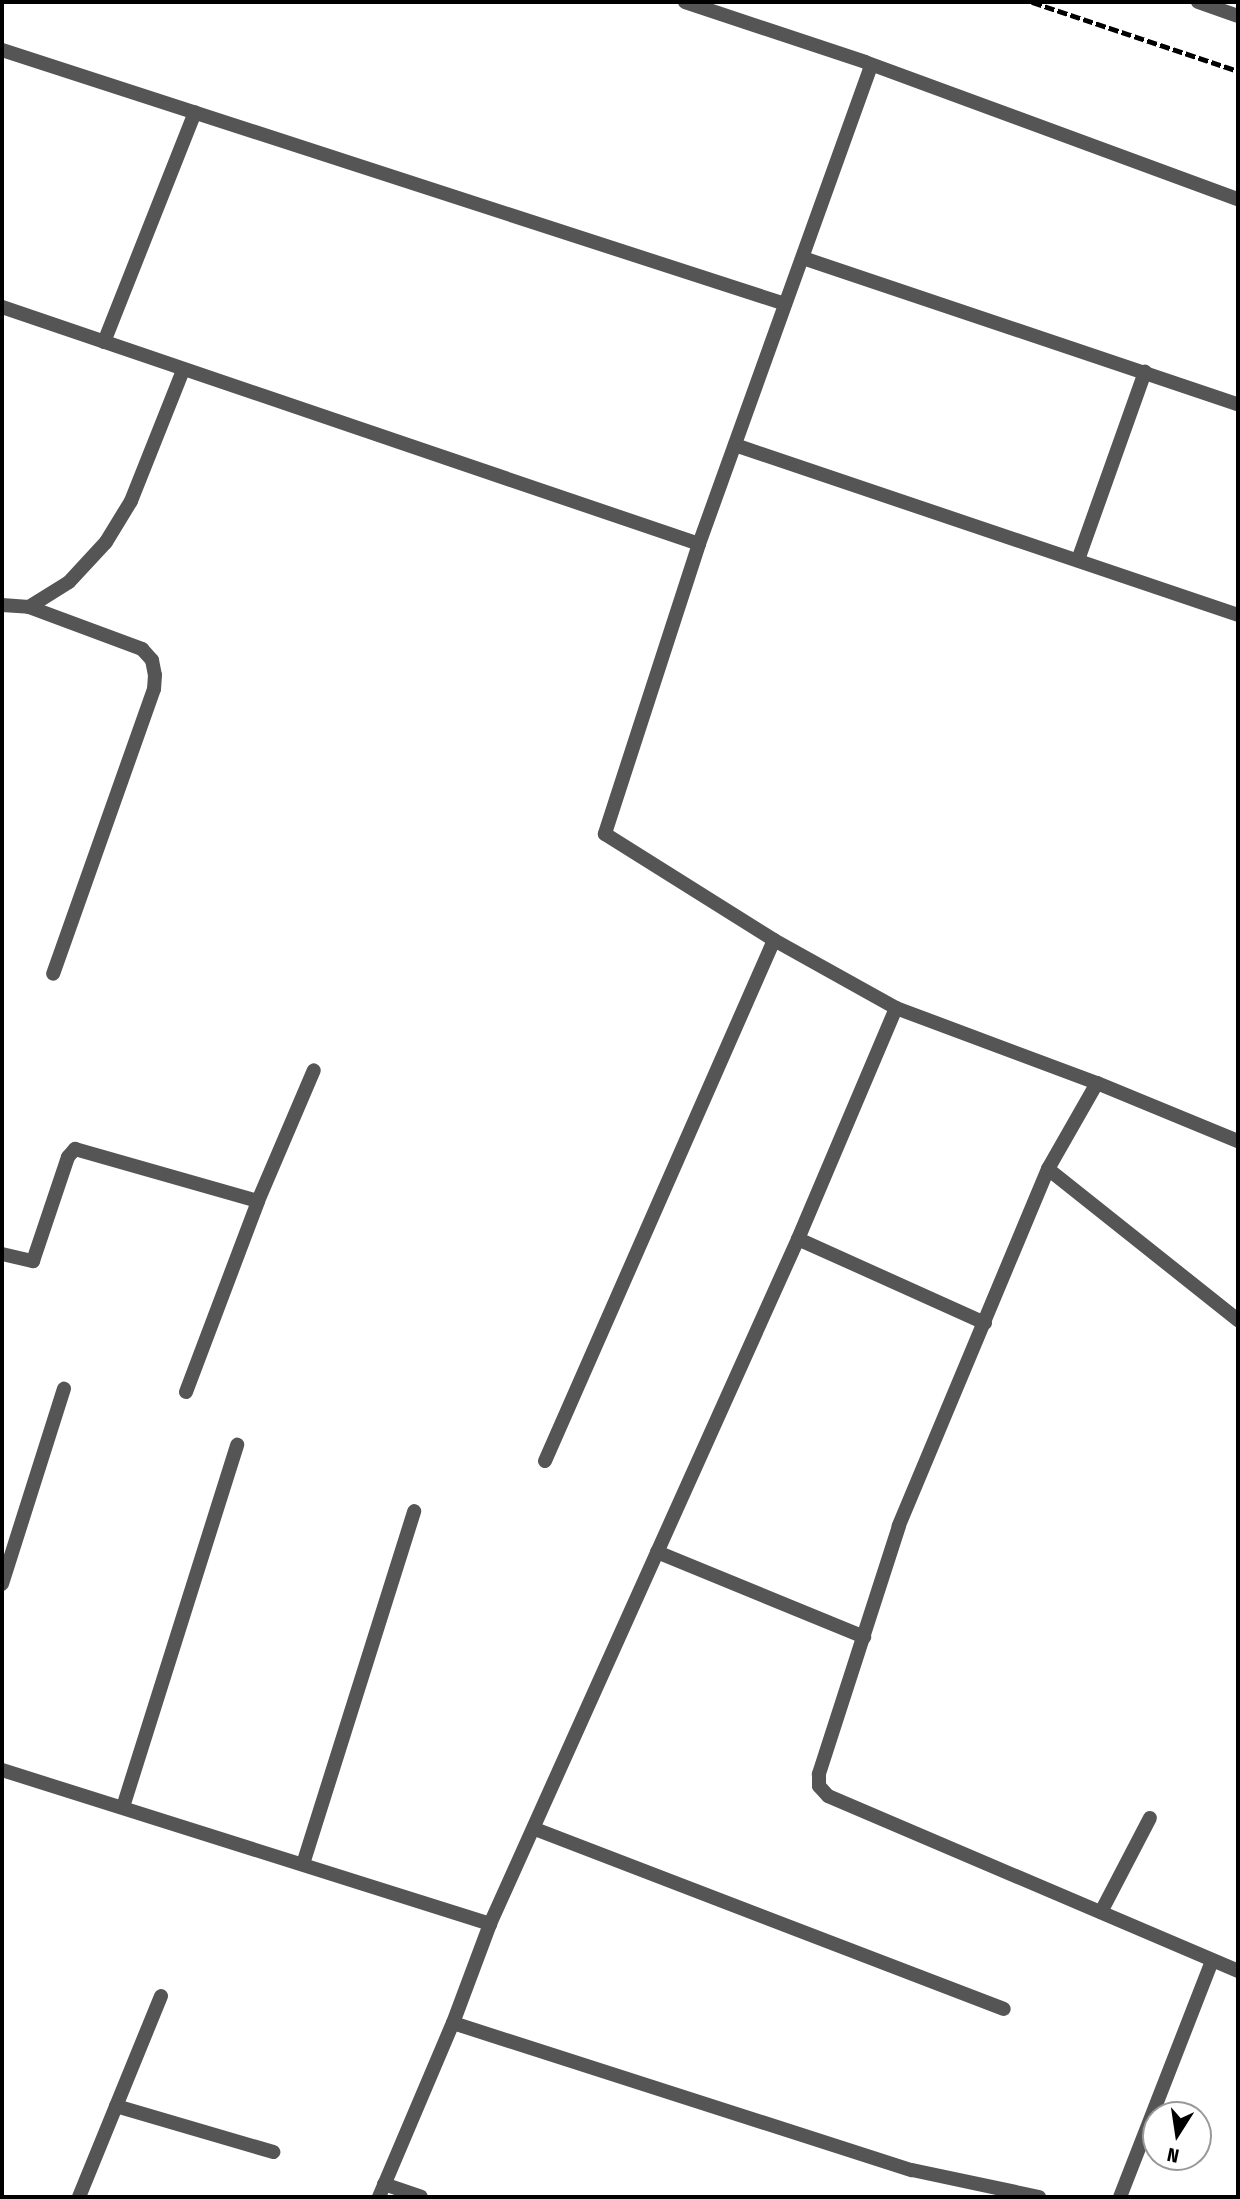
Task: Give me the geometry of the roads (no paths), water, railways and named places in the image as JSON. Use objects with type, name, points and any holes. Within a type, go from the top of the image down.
[{"type":"street","points":[[685,2],[871,66],[1238,199]]},
{"type":"street","points":[[1198,2],[1238,16]]},
{"type":"street","points":[[2,50],[785,303]]},
{"type":"street","points":[[871,66],[699,544],[604,834],[774,940],[896,1008],[1097,1083],[1238,1142]]},
{"type":"street","points":[[104,342],[195,112]]},
{"type":"street","points":[[803,258],[1238,404]]},
{"type":"street","points":[[2,307],[699,544]]},
{"type":"street","points":[[29,607],[69,582],[106,542],[131,501],[183,370]]},
{"type":"street","points":[[1078,560],[1145,372]]},
{"type":"street","points":[[735,445],[1238,615]]},
{"type":"street","points":[[2,605],[29,607],[142,649],[152,660],[155,675],[153,689],[53,974]]},
{"type":"street","points":[[545,1461],[774,940]]},
{"type":"street","points":[[421,2197],[382,2191],[453,2023],[490,1924],[798,1239],[896,1008]]},
{"type":"street","points":[[186,1392],[258,1201],[314,1070]]},
{"type":"street","points":[[1097,1083],[1048,1169],[899,1526],[819,1774],[821,1791],[1238,1971]]},
{"type":"street","points":[[2,1254],[33,1261],[68,1157],[75,1149],[258,1201]]},
{"type":"street","points":[[1048,1169],[1238,1320]]},
{"type":"street","points":[[798,1239],[985,1323]]},
{"type":"street","points":[[2,1584],[64,1389]]},
{"type":"street","points":[[123,1807],[237,1445]]},
{"type":"street","points":[[303,1864],[414,1511]]},
{"type":"street","points":[[657,1552],[864,1637]]},
{"type":"street","points":[[2,1770],[490,1924]]},
{"type":"street","points":[[1101,1912],[1150,1818]]},
{"type":"street","points":[[534,1829],[1004,2009]]},
{"type":"street","points":[[1120,2197],[1212,1961]]},
{"type":"street","points":[[79,2197],[161,1996]]},
{"type":"street","points":[[453,2023],[912,2169],[1039,2197]]},
{"type":"street","points":[[116,2106],[273,2152]]},
{"type":"railway","points":[[1032,2],[1238,71]]}]
